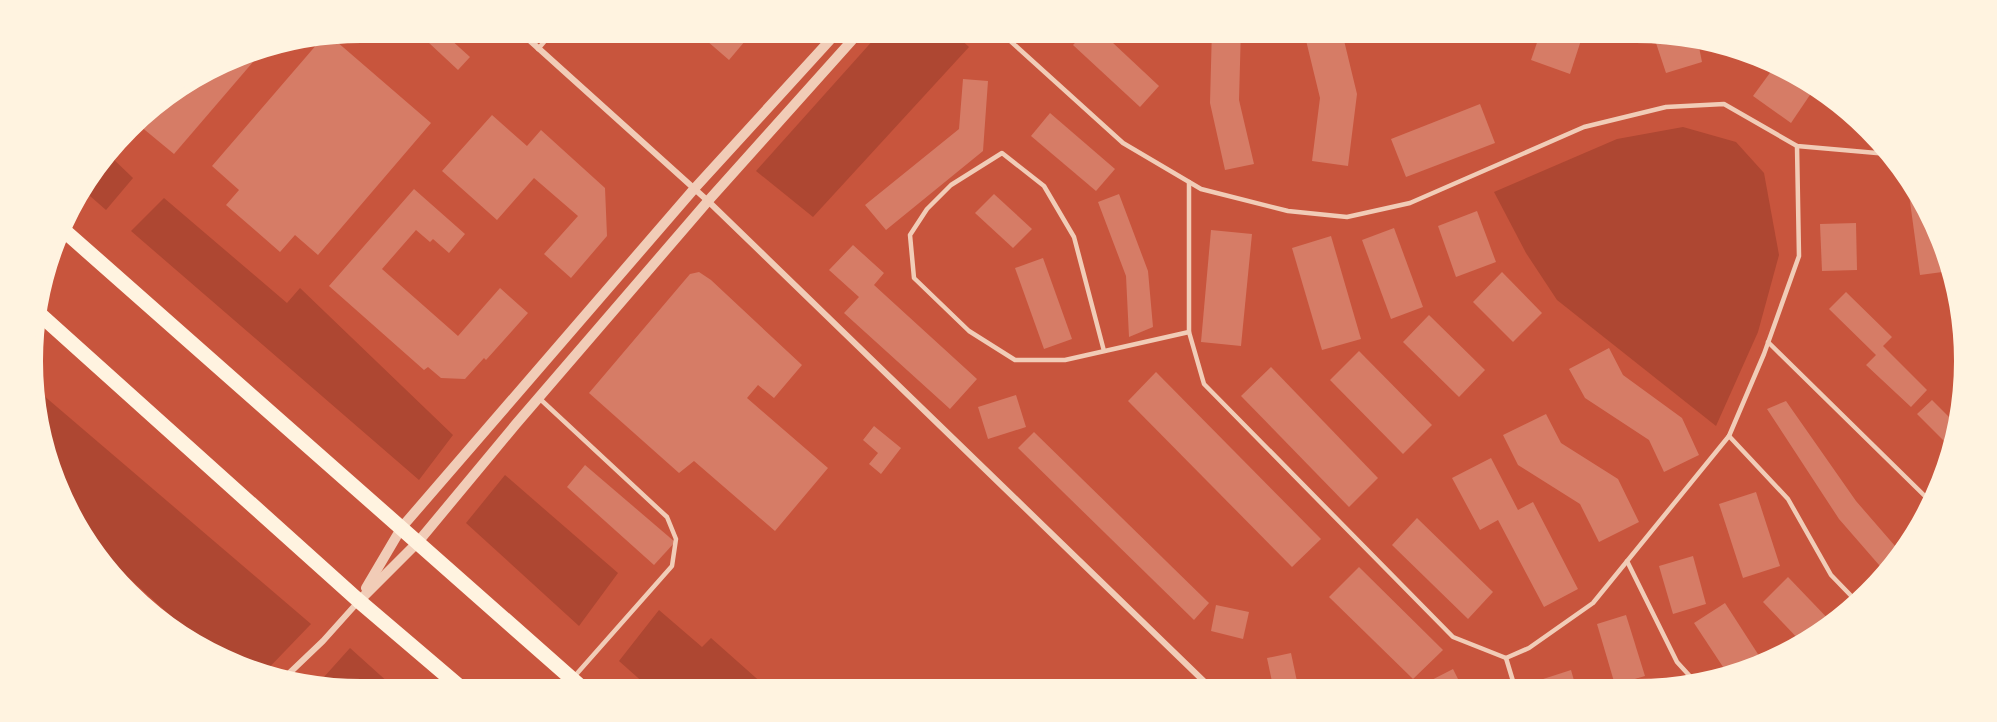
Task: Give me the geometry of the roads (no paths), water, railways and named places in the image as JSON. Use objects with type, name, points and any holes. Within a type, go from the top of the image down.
[{"type":"main road","points":[[66,232],[577,683]]},
{"type":"main road","points":[[42,317],[359,602],[455,683]]},
{"type":"street","points":[[528,39],[708,201],[1206,683]]},
{"type":"street","points":[[359,602],[402,527],[694,189],[831,39]]},
{"type":"street","points":[[288,674],[418,542],[708,201],[853,39]]},
{"type":"street","points":[[524,386],[539,398]]},
{"type":"lane","points":[[538,49],[547,39]]},
{"type":"lane","points":[[1008,39],[1123,143],[1201,189],[1288,211],[1347,217],[1410,203],[1584,127],[1666,107],[1724,104],[1797,146],[1881,152]]},
{"type":"lane","points":[[1189,182],[1189,332],[1204,384],[1454,637],[1506,658],[1529,648],[1593,603],[1729,436],[1768,342],[1799,256],[1797,146]]},
{"type":"lane","points":[[1104,351],[1074,237],[1044,186],[1002,153],[951,185],[927,208],[910,235],[914,278],[969,331],[1015,360],[1065,360],[1189,332]]},
{"type":"lane","points":[[1768,342],[1927,498]]},
{"type":"lane","points":[[539,398],[668,517],[676,539],[672,566],[572,679]]},
{"type":"lane","points":[[1729,436],[1788,500],[1831,575],[1853,598]]},
{"type":"lane","points":[[1627,561],[1677,662],[1692,678]]},
{"type":"lane","points":[[1506,658],[1514,683]]}]
